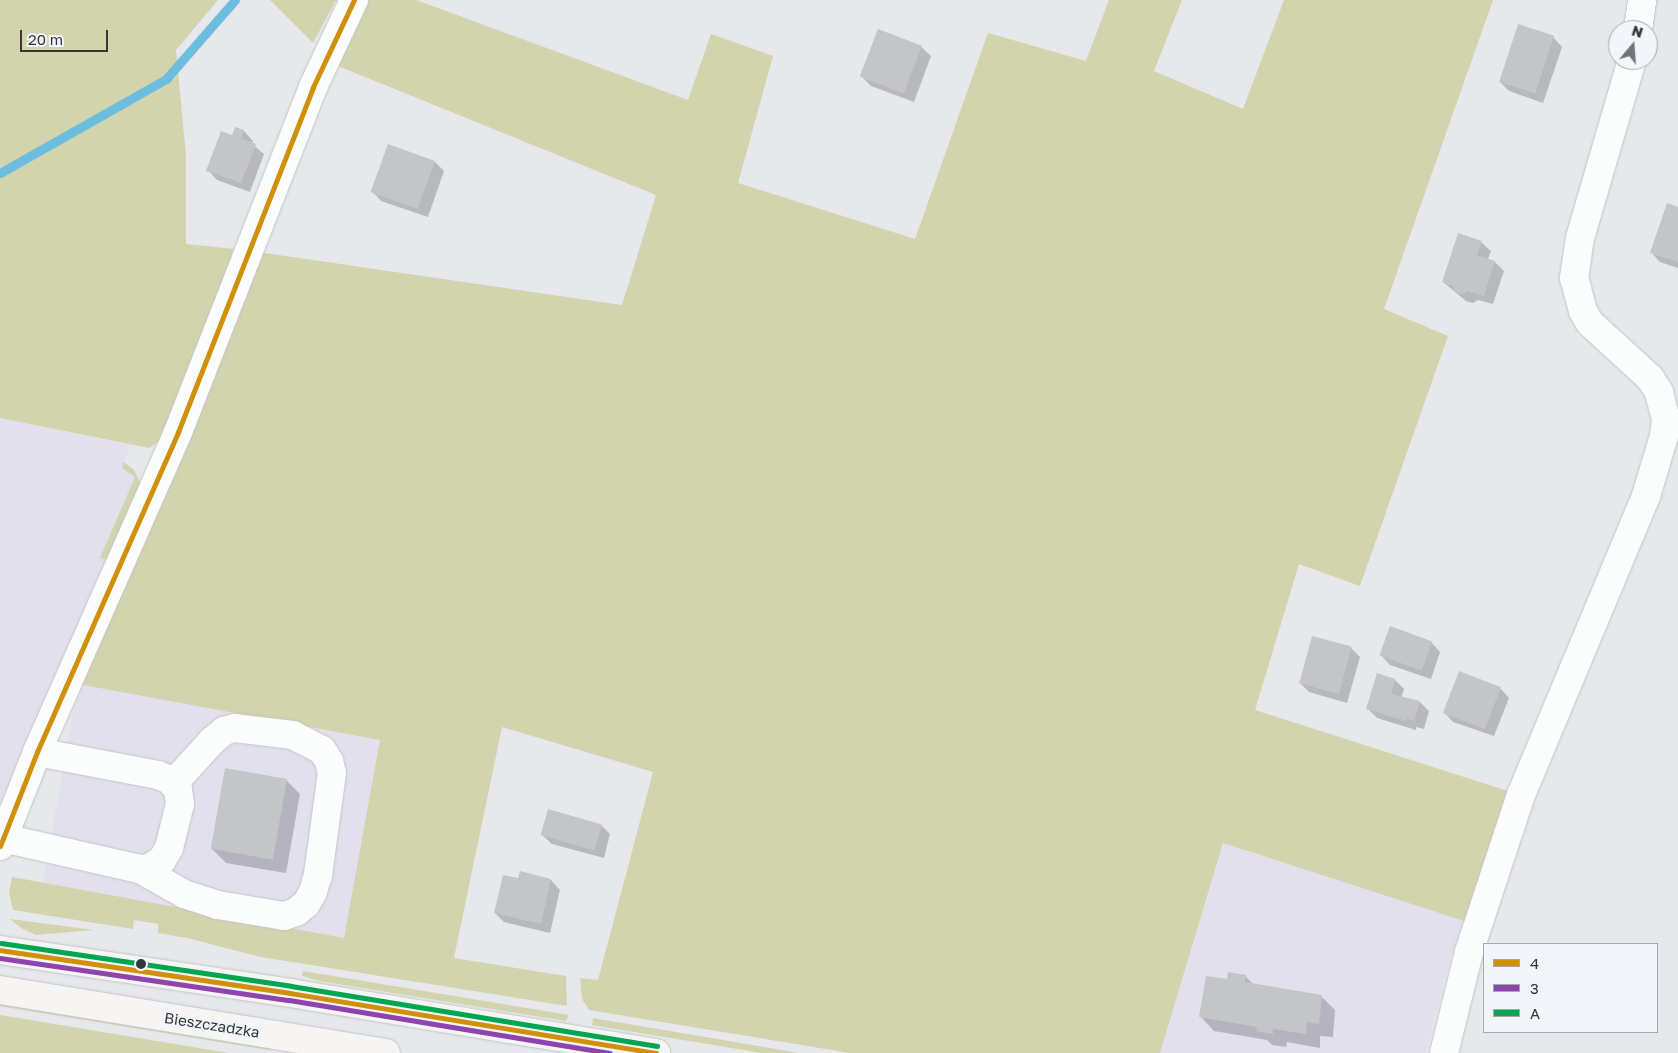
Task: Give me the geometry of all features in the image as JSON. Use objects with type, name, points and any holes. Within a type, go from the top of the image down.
[{"type":"main road","points":[[0,950],[290,993],[656,1053]]},
{"type":"main road","name":"Bieszczadzka","points":[[0,990],[386,1053]]},
{"type":"street","points":[[37,752],[158,775],[174,784],[178,789],[180,804],[169,848],[162,860],[149,868],[140,869],[2,842],[37,752],[178,432],[313,87],[354,0]]},
{"type":"street","points":[[1639,20],[1642,0]]},
{"type":"street","points":[[1444,1053],[1469,952],[1521,795],[1646,496],[1664,436],[1666,419],[1659,392],[1650,378],[1590,322],[1582,311],[1574,278],[1580,238],[1629,70]]},
{"type":"street","points":[[140,869],[184,894],[218,905],[284,916],[296,912],[306,904],[313,892],[318,875],[332,773],[329,762],[322,750],[293,735],[235,728],[224,731],[212,741],[174,784]]},
{"type":"street","name":"Bieszczadzka","points":[[0,980],[39,996]]},
{"type":"shaded area","points":[[0,418],[130,445],[122,468],[135,477],[100,558],[108,560],[0,810]]},
{"type":"shaded area","points":[[78,684],[381,737],[346,939],[42,886]]},
{"type":"shaded area","points":[[1223,843],[1467,922],[1450,957],[1426,1053],[1160,1053]]},
{"type":"green space","points":[[0,0],[218,0],[176,50],[186,156],[186,244],[234,249],[174,416],[161,440],[149,448],[0,418]]},
{"type":"green space","points":[[270,0],[336,0],[313,43]]},
{"type":"green space","points":[[362,0],[416,0],[688,100],[711,34],[773,56],[738,183],[915,239],[988,33],[1086,61],[1109,0],[1182,0],[1154,71],[1243,109],[1284,0],[1493,0],[1384,309],[1448,336],[1360,586],[1299,564],[1255,710],[1511,792],[1467,922],[1223,843],[1160,1053],[850,1053],[589,1010],[582,999],[580,978],[598,980],[653,772],[502,727],[454,958],[566,976],[567,1006],[261,957],[187,938],[158,933],[158,924],[134,920],[133,929],[13,910],[9,893],[12,877],[344,938],[380,740],[78,684],[258,252],[622,305],[656,195],[333,64]]},
{"type":"green space","points":[[124,462],[134,470],[142,487],[108,560],[100,558],[135,477],[122,468]]},
{"type":"green space","points":[[10,919],[94,930],[36,935],[21,928]]},
{"type":"green space","points":[[303,971],[569,1015],[566,1021],[320,981],[302,976]]},
{"type":"green space","points":[[0,1000],[270,1045],[270,1050],[0,1006]]},
{"type":"green space","points":[[0,1015],[229,1053],[0,1053]]},
{"type":"green space","points":[[593,1018],[799,1053],[762,1053],[592,1025]]},
{"type":"building","points":[[1518,24],[1554,36],[1535,94],[1499,82]]},
{"type":"building","points":[[878,29],[922,46],[904,93],[860,77]]},
{"type":"building","points":[[235,127],[244,130],[241,138],[256,144],[241,183],[206,171],[221,131],[232,135]]},
{"type":"building","points":[[388,144],[435,161],[418,209],[371,192]]},
{"type":"building","points":[[1667,203],[1678,207],[1678,262],[1650,253]]},
{"type":"building","points":[[1458,233],[1482,241],[1477,255],[1495,261],[1484,296],[1468,291],[1463,294],[1456,292],[1453,286],[1442,282]]},
{"type":"building","points":[[1390,626],[1432,641],[1422,671],[1379,655]]},
{"type":"building","points":[[1312,636],[1352,647],[1339,694],[1299,683]]},
{"type":"building","points":[[1459,671],[1501,687],[1485,729],[1443,713]]},
{"type":"building","points":[[1377,673],[1395,679],[1391,694],[1420,701],[1414,721],[1407,718],[1406,721],[1366,709]]},
{"type":"building","points":[[225,768],[287,779],[273,860],[211,849]]},
{"type":"building","points":[[548,809],[602,824],[594,850],[541,835]]},
{"type":"building","points":[[520,871],[551,879],[541,924],[494,913],[503,875],[518,878]]},
{"type":"building","points":[[1228,972],[1246,975],[1245,982],[1322,995],[1319,1024],[1307,1022],[1306,1034],[1273,1029],[1273,1034],[1256,1031],[1257,1027],[1199,1017],[1206,976],[1227,979]]},
{"type":"waterway","points":[[0,173],[166,79],[235,0]]},
{"type":"transit line","name":"4","points":[[0,846],[37,752],[178,432],[313,87],[354,0]]},
{"type":"transit line","name":"A","points":[[1,943],[291,986],[657,1046]]},
{"type":"transit line","name":"4","points":[[0,950],[290,993],[656,1053]]},
{"type":"transit line","name":"3","points":[[0,958],[289,1000],[610,1053]]}]
